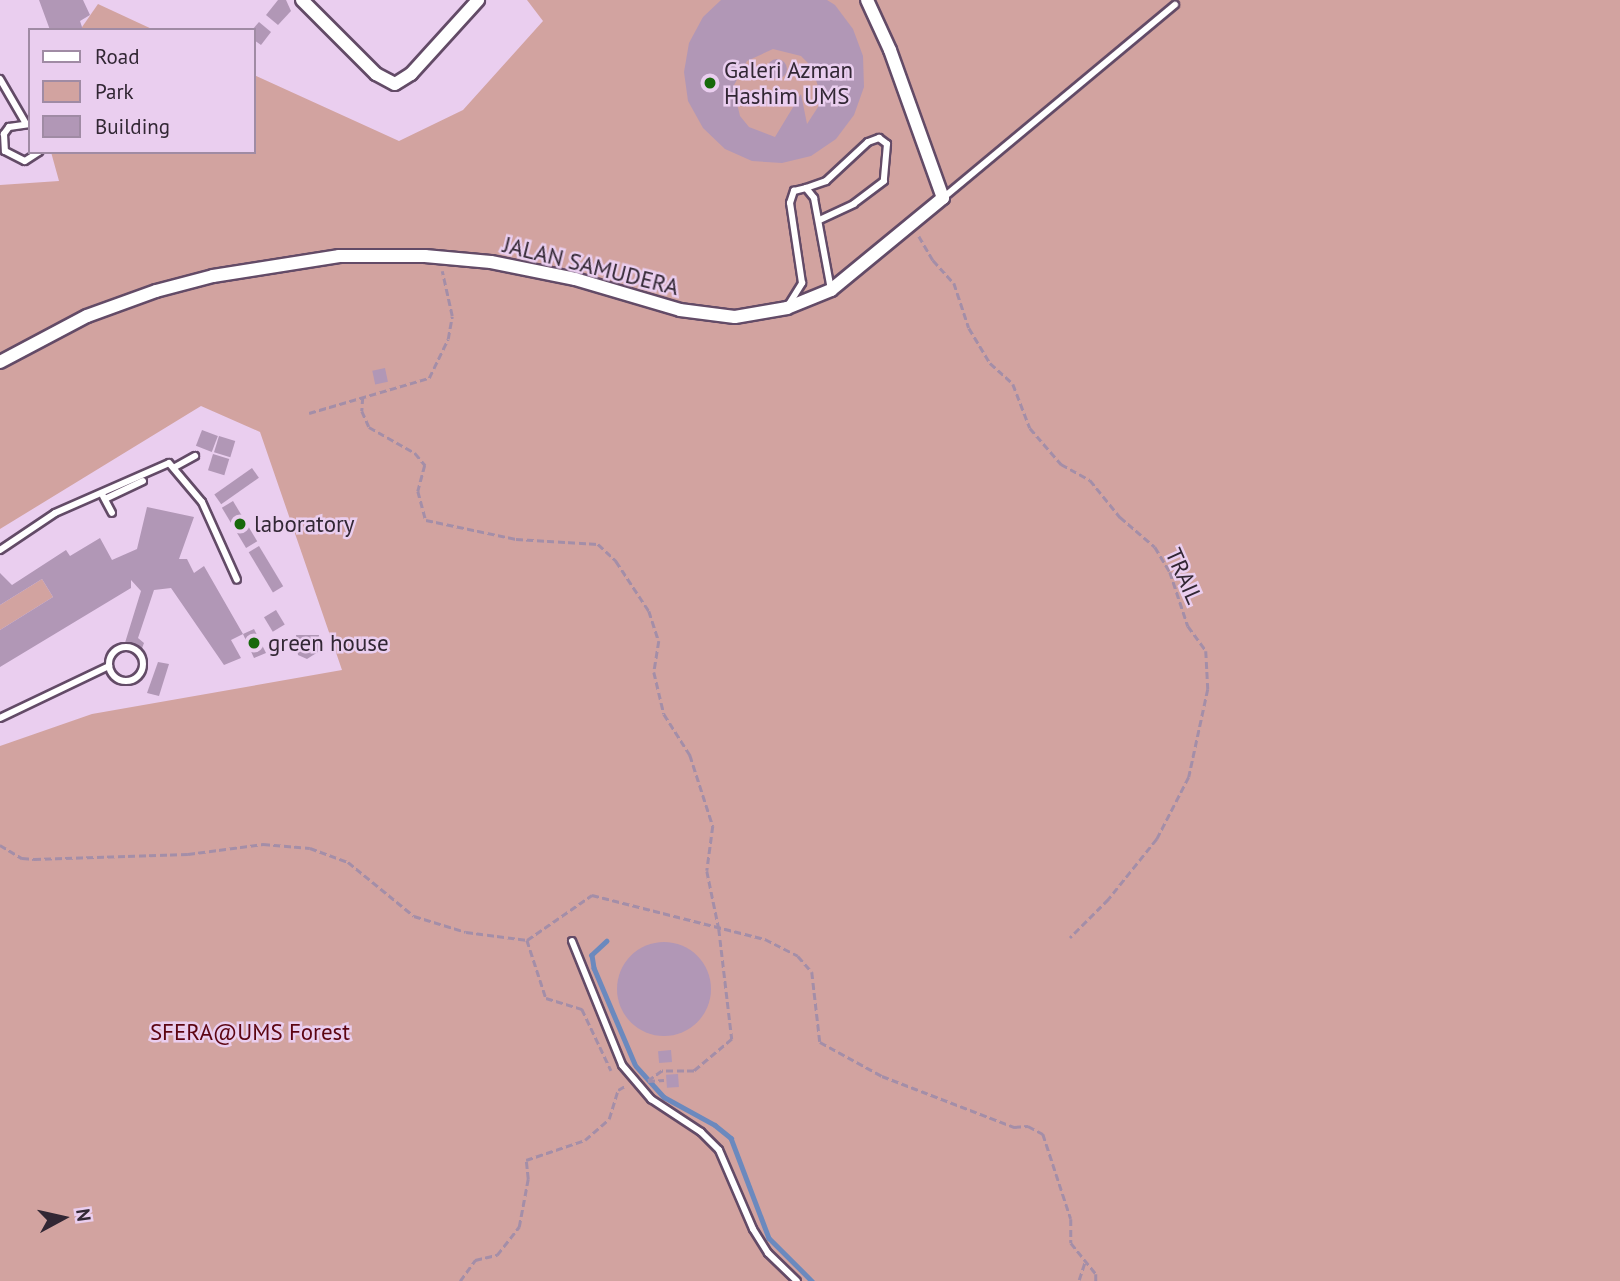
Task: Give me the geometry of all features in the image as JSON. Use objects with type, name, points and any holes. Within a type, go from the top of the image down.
[{"type":"street","points":[[302,0],[376,74],[395,85],[411,74],[478,0]]},
{"type":"street","points":[[867,0],[890,50],[943,198]]},
{"type":"street","name":"JALAN SAMUDERA","points":[[0,362],[87,316],[213,276],[339,256],[425,256],[491,262],[575,279],[680,310],[735,317],[787,308],[831,290],[943,198]]},
{"type":"lane","points":[[943,198],[1175,5]]},
{"type":"lane","points":[[0,79],[27,123],[9,127],[3,153],[25,161],[36,154]]},
{"type":"lane","points":[[787,308],[802,284],[790,203],[794,191],[826,181],[868,142],[878,138],[887,144],[884,181],[854,204],[819,220]]},
{"type":"lane","points":[[806,188],[814,198],[831,290]]},
{"type":"lane","points":[[174,467],[195,456]]},
{"type":"lane","points":[[0,550],[55,513],[139,472],[163,464],[174,467],[202,502],[237,580]]},
{"type":"lane","points":[[105,499],[145,484],[139,472]]},
{"type":"lane","points":[[101,491],[112,513]]},
{"type":"lane","points":[[120,648],[137,652],[142,662],[140,673],[131,680],[119,680],[109,666],[111,655],[120,648]]},
{"type":"lane","points":[[0,718],[109,666]]},
{"type":"lane","points":[[572,941],[622,1065],[651,1099],[701,1132],[719,1150],[752,1229],[768,1253],[797,1281]]},
{"type":"path","name":"TRAIL","points":[[913,225],[933,260],[954,283],[969,328],[990,363],[1013,384],[1030,428],[1061,464],[1090,480],[1120,517],[1155,547],[1170,572],[1188,626],[1206,651],[1208,689],[1189,777],[1157,839],[1109,899],[1070,938]]},
{"type":"path","points":[[309,413],[429,377],[440,360],[452,316],[448,289],[441,268],[425,256]]},
{"type":"path","points":[[363,397],[362,411],[369,427],[415,453],[425,465],[418,491],[426,520],[516,539],[598,544],[616,561],[649,611],[659,641],[654,672],[664,714],[690,755],[713,826],[707,871],[719,929],[732,1039],[694,1071],[662,1071],[648,1081],[664,1080]]},
{"type":"path","points":[[0,845],[22,858],[34,859],[188,854],[263,844],[310,849],[348,862],[414,916],[466,932],[527,940],[592,895],[765,939],[798,956],[812,972],[820,1042],[882,1076],[1014,1127],[1028,1126],[1043,1133],[1071,1219],[1071,1243],[1096,1281]]},
{"type":"path","points":[[527,940],[547,998],[582,1009],[606,1066],[616,1074]]},
{"type":"path","points":[[460,1281],[475,1260],[497,1255],[519,1227],[528,1180],[526,1160],[585,1140],[609,1119],[622,1087],[619,1081]]},
{"type":"path","points":[[1079,1280],[1086,1262]]},
{"type":"green space","name":"SFERA@UMS Forest","points":[[527,0],[1620,0],[1620,1281],[0,1281],[0,746],[92,714],[342,670],[260,432],[201,406],[0,529],[0,185],[59,181],[52,154],[256,154],[256,76],[399,141],[463,110],[543,21]]},
{"type":"green space","points":[[98,4],[150,28],[81,28]]},
{"type":"green space","points":[[42,579],[53,597],[0,630],[0,605]]},
{"type":"building","points":[[39,0],[83,0],[90,15],[80,21],[82,28],[49,28]]},
{"type":"building","points":[[278,0],[286,0],[291,11],[278,25],[266,15]]},
{"type":"building","name":"Galeri Azman Hashim UMS","points":[[721,0],[827,0],[835,5],[853,29],[863,56],[864,87],[854,115],[836,139],[811,156],[782,163],[752,161],[725,149],[703,128],[688,101],[684,72],[689,43],[703,17]],"holes":[[[773,49],[801,56],[812,67],[820,93],[818,107],[807,124],[801,94],[775,137],[749,127],[740,116],[733,87],[747,61]]]},
{"type":"building","points":[[259,22],[271,32],[261,45],[256,41],[256,28],[254,28]]},
{"type":"building","name":"Galeri Azman Hashim UMS","points":[[777,59],[784,62],[787,69],[784,76],[777,79],[770,76],[767,69],[770,62]]},
{"type":"building","points":[[385,368],[388,382],[375,384],[372,371]]},
{"type":"building","points":[[202,430],[218,436],[212,452],[196,446]]},
{"type":"building","name":"laboratory","points":[[219,436],[235,441],[230,457],[214,452]]},
{"type":"building","name":"laboratory","points":[[213,454],[229,459],[224,475],[208,470]]},
{"type":"building","name":"laboratory","points":[[252,468],[259,478],[221,504],[214,494]]},
{"type":"building","name":"laboratory","points":[[233,501],[257,541],[246,548],[222,508]]},
{"type":"building","points":[[147,507],[194,517],[179,559],[187,559],[194,573],[204,566],[243,634],[231,640],[241,658],[224,665],[171,588],[154,590],[138,638],[144,643],[141,651],[124,646],[141,591],[131,580],[131,588],[0,667],[0,630],[53,597],[42,579],[0,605],[0,573],[12,585],[66,550],[70,556],[100,538],[112,560],[137,549]]},
{"type":"building","name":"laboratory","points":[[259,546],[283,586],[273,592],[249,552]]},
{"type":"building","points":[[276,610],[285,625],[273,632],[264,617]]},
{"type":"building","name":"green house","points":[[254,629],[266,653],[254,658],[243,634]]},
{"type":"building","points":[[296,635],[319,635],[318,652],[307,659],[298,655]]},
{"type":"building","points":[[158,662],[169,664],[159,696],[147,693]]},
{"type":"building","points":[[664,942],[682,946],[697,956],[707,971],[711,989],[707,1007],[697,1022],[682,1032],[664,1036],[646,1032],[631,1022],[621,1007],[617,989],[621,971],[631,956],[646,946]]},
{"type":"building","points":[[671,1050],[672,1062],[659,1063],[658,1051]]},
{"type":"building","points":[[678,1074],[679,1087],[667,1088],[666,1075]]},
{"type":"waterway","points":[[607,941],[592,955],[594,968],[635,1064]]},
{"type":"waterway","points":[[636,1066],[664,1097],[715,1125],[731,1138],[769,1238],[812,1281]]},
{"type":"place","name":"Galeri Azman Hashim UMS","points":[[710,83]]},
{"type":"place","name":"laboratory","points":[[240,524]]},
{"type":"place","name":"green house","points":[[254,643]]}]
